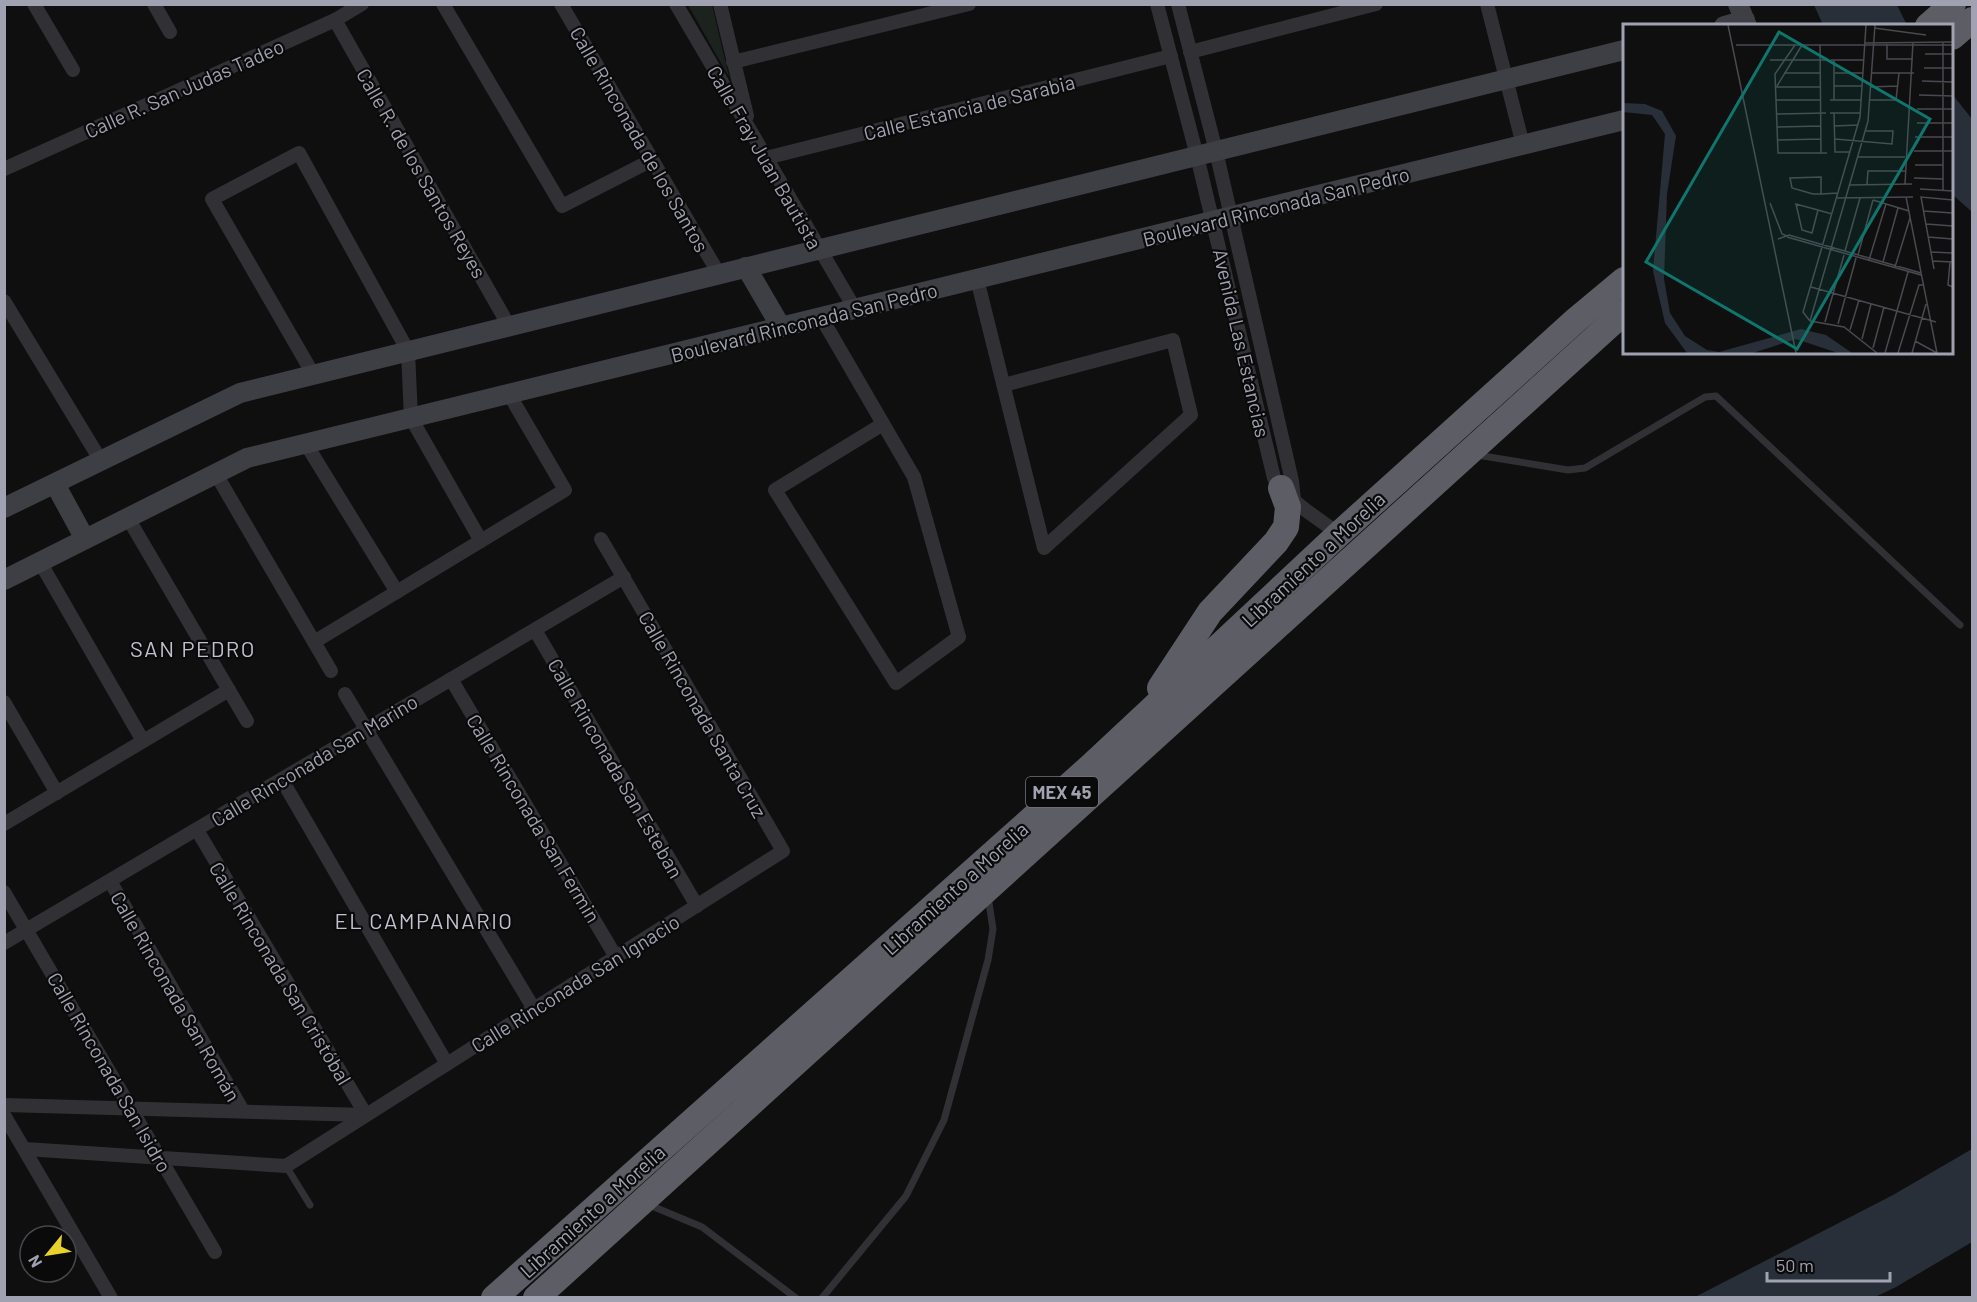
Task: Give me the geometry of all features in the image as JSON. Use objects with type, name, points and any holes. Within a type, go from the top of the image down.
[{"type":"highway","points":[[1936,24],[1960,18]]},
{"type":"highway","name":"Libramiento a Morelia","points":[[494,1298],[1091,766],[1339,534],[1576,320],[1623,281]]},
{"type":"highway","name":"Libramiento a Morelia","points":[[536,1298],[1623,313]]},
{"type":"highway","points":[[1138,722],[1210,612],[1276,542],[1286,527],[1287,494]]},
{"type":"street","points":[[34,4],[73,70]]},
{"type":"street","points":[[154,4],[170,32]]},
{"type":"street","name":"Calle R. San Judas Tadeo","points":[[4,169],[335,20],[362,4]]},
{"type":"street","points":[[444,4],[562,206],[652,160]]},
{"type":"street","name":"Calle Rinconada de los Santos","points":[[561,4],[719,274]]},
{"type":"street","name":"Calle Fray Juan Bautista","points":[[676,4],[855,309]]},
{"type":"street","points":[[720,4],[750,131]]},
{"type":"street","points":[[733,62],[969,4]]},
{"type":"street","name":"Avenida Las Estancias","points":[[1157,4],[1197,156],[1222,219]]},
{"type":"street","name":"Avenida Las Estancias","points":[[1178,4],[1216,151],[1222,219],[1274,478],[1287,494]]},
{"type":"street","points":[[1190,52],[1376,4]]},
{"type":"street","points":[[1487,4],[1523,145]]},
{"type":"street","points":[[1728,24],[1743,17]]},
{"type":"street","name":"Calle R. de los Santos Reyes","points":[[335,20],[509,326]]},
{"type":"street","points":[[7,503],[55,483],[240,393],[1623,50]]},
{"type":"street","name":"Calle Estancia de Sarabia","points":[[766,158],[1171,56]]},
{"type":"street","name":"Boulevard Rinconada San Pedro","points":[[4,580],[247,458],[1623,120]]},
{"type":"street","points":[[313,374],[212,200],[299,153],[408,351],[411,418],[481,541]]},
{"type":"street","points":[[746,267],[781,327]]},
{"type":"street","points":[[977,279],[1044,548],[1191,415],[1173,340],[1004,385]]},
{"type":"street","points":[[4,301],[100,461]]},
{"type":"street","points":[[820,318],[883,424],[914,477],[959,637],[896,682],[775,490],[883,424]]},
{"type":"street","points":[[314,642],[565,490],[509,394]]},
{"type":"street","points":[[306,444],[397,592]]},
{"type":"street","points":[[216,474],[331,671]]},
{"type":"street","points":[[55,483],[86,539]]},
{"type":"street","points":[[1287,494],[1339,534]]},
{"type":"street","points":[[128,518],[247,721]]},
{"type":"street","name":"Calle Rinconada Santa Cruz","points":[[601,539],[783,851]]},
{"type":"street","points":[[40,562],[143,741]]},
{"type":"street","name":"Calle Rinconada San Marino","points":[[4,943],[624,577]]},
{"type":"street","name":"Calle Rinconada San Esteban","points":[[535,630],[697,906]]},
{"type":"street","name":"Calle Rinconada San Fermin","points":[[451,679],[616,957]]},
{"type":"street","points":[[4,824],[229,690]]},
{"type":"street","points":[[345,693],[534,1009]]},
{"type":"street","points":[[4,702],[57,793]]},
{"type":"street","points":[[282,780],[447,1064]]},
{"type":"street","name":"Calle Rinconada San Cristóbal","points":[[197,830],[366,1115]]},
{"type":"street","name":"Calle Rinconada San Ignacio","points":[[286,1166],[783,851]]},
{"type":"street","name":"Calle Rinconada San Román","points":[[110,881],[243,1111]]},
{"type":"street","name":"Calle Rinconada San Isidro","points":[[4,892],[215,1252]]},
{"type":"street","points":[[4,1105],[366,1115]]},
{"type":"street","points":[[4,1114],[111,1298]]},
{"type":"street","points":[[25,1149],[286,1166]]},
{"type":"lane","points":[[1467,453],[1568,470],[1585,468],[1705,397],[1716,396],[1960,625]]},
{"type":"lane","points":[[822,1298],[906,1196],[944,1119],[988,960],[993,929],[987,890]]},
{"type":"lane","points":[[286,1166],[310,1205]]},
{"type":"lane","points":[[642,1202],[702,1227],[796,1298]]},
{"type":"shaded area","points":[[688,5],[712,5],[729,77]]},
{"type":"shaded area","points":[[1814,5],[1897,5],[1906,24],[1823,24]]},
{"type":"shaded area","points":[[1953,95],[1972,119],[1972,212],[1953,195]]},
{"type":"shaded area","points":[[1972,1149],[1972,1242],[1896,1287],[1875,1297],[1695,1297],[1893,1195]]},
{"type":"district","name":"SAN PEDRO","points":[[193,648]]},
{"type":"district","name":"EL CAMPANARIO","points":[[424,920]]}]
